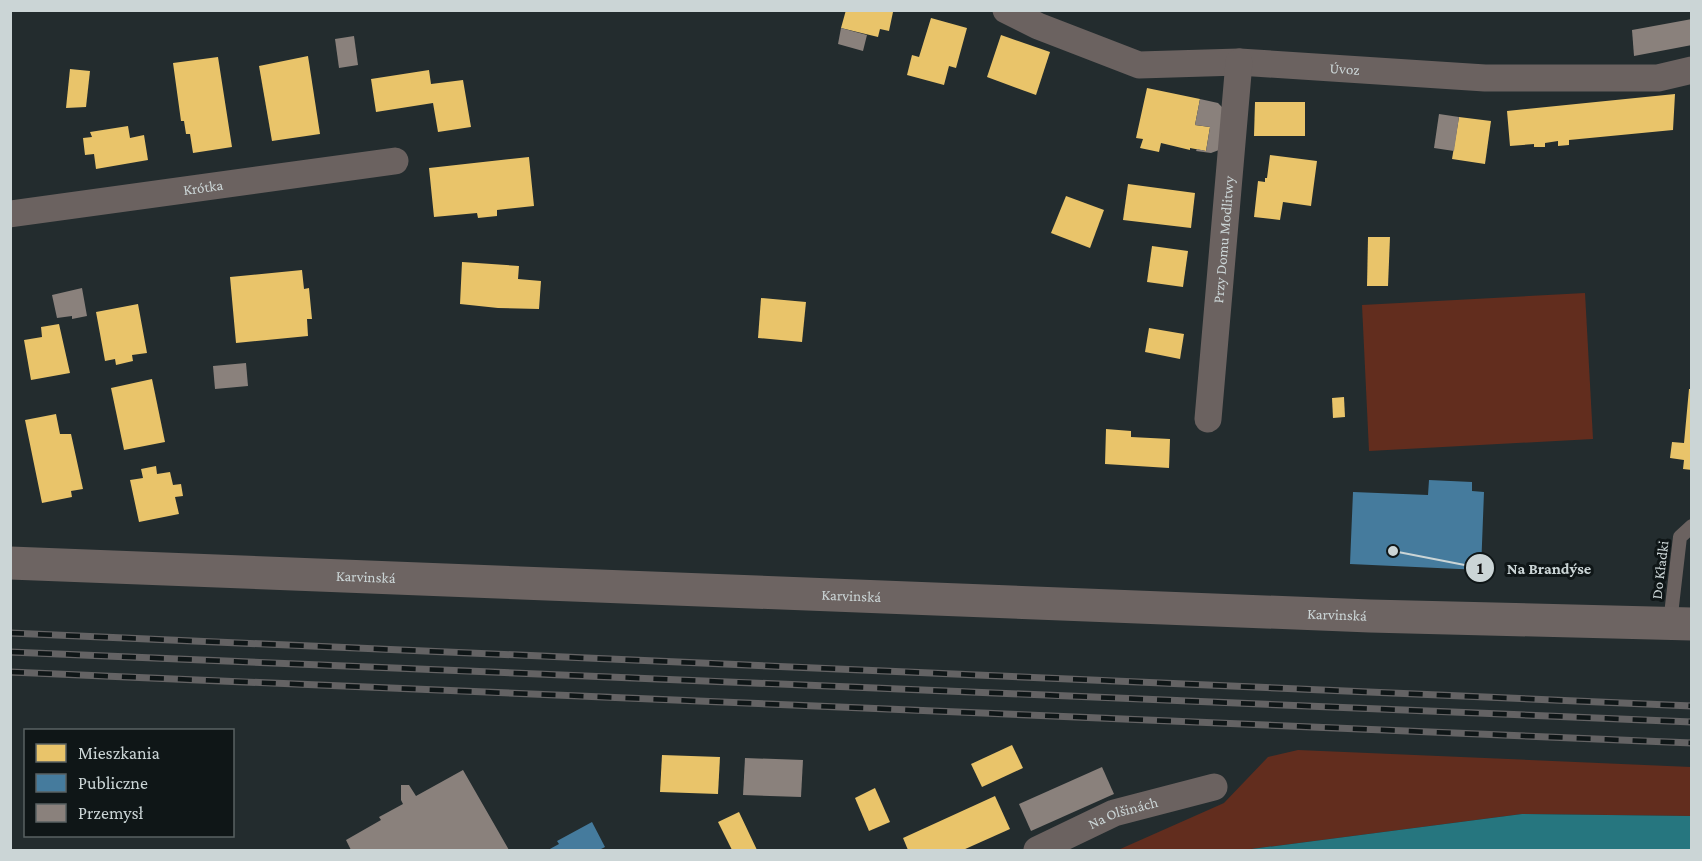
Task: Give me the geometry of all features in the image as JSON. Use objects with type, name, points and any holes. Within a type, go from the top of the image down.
[{"type":"main road","name":"Karvinská","points":[[10,563],[1370,616],[1681,623]]},
{"type":"street","name":"Úvoz","points":[[1006,10],[1038,26],[1139,65],[1239,62],[1485,78],[1658,78],[1692,70]]},
{"type":"street","name":"Przy Domu Modlitwy","points":[[1208,418],[1239,62]]},
{"type":"street","name":"Krótka","points":[[10,214],[395,161]]},
{"type":"street","name":"Na Olšinách","points":[[1037,850],[1114,813],[1214,787]]},
{"type":"lane","name":"Do Kładki","points":[[1681,623],[1680,537],[1692,526]]},
{"type":"shaded area","points":[[1585,293],[1593,439],[1369,451],[1362,305]]},
{"type":"shaded area","points":[[1298,750],[1691,767],[1691,816],[1522,814],[1244,850],[1118,850],[1224,803],[1268,757]]},
{"type":"water","points":[[1522,814],[1691,816],[1691,850],[1244,850]]},
{"type":"building: Mieszkania","points":[[846,10],[893,12],[889,31],[880,29],[878,37],[841,28]]},
{"type":"building: Mieszkania","points":[[931,18],[967,28],[956,68],[949,66],[944,85],[907,75],[912,55],[919,57]]},
{"type":"building: Mieszkania","points":[[1001,35],[1050,52],[1036,95],[987,77]]},
{"type":"building: Mieszkania","points":[[308,56],[320,134],[272,141],[259,66]]},
{"type":"building: Mieszkania","points":[[218,57],[232,147],[193,153],[190,134],[186,134],[184,121],[181,121],[173,63]]},
{"type":"building: Mieszkania","points":[[70,69],[90,71],[86,107],[66,108]]},
{"type":"building: Mieszkania","points":[[429,70],[431,84],[463,80],[471,127],[438,132],[433,103],[376,112],[371,79]]},
{"type":"building: Mieszkania","points":[[1147,88],[1200,99],[1195,125],[1210,127],[1206,151],[1190,148],[1190,150],[1161,143],[1159,152],[1140,148],[1143,139],[1136,138]]},
{"type":"building: Mieszkania","points":[[1675,94],[1673,130],[1569,140],[1569,145],[1558,146],[1558,141],[1545,143],[1545,147],[1534,147],[1534,144],[1510,146],[1507,111]]},
{"type":"building: Mieszkania","points":[[1255,102],[1305,102],[1305,136],[1254,136]]},
{"type":"building: Mieszkania","points":[[1459,117],[1491,121],[1485,164],[1452,159]]},
{"type":"building: Mieszkania","points":[[128,126],[130,138],[144,135],[148,160],[96,169],[94,154],[85,155],[83,138],[92,137],[90,132]]},
{"type":"building: Mieszkania","points":[[1270,155],[1317,161],[1311,206],[1283,202],[1280,220],[1254,217],[1258,181],[1265,182],[1267,178]]},
{"type":"building: Mieszkania","points":[[529,157],[534,206],[497,210],[497,216],[478,218],[477,213],[434,217],[429,168]]},
{"type":"building: Mieszkania","points":[[1128,184],[1195,193],[1191,228],[1123,220]]},
{"type":"building: Mieszkania","points":[[1066,196],[1104,210],[1090,248],[1051,233]]},
{"type":"building: Mieszkania","points":[[1368,237],[1390,237],[1388,286],[1367,286]]},
{"type":"building: Mieszkania","points":[[1152,246],[1188,251],[1183,287],[1147,282]]},
{"type":"building: Mieszkania","points":[[462,262],[519,266],[518,279],[541,281],[539,309],[460,304]]},
{"type":"building: Mieszkania","points":[[302,270],[304,289],[309,288],[312,319],[307,319],[308,336],[236,343],[230,277]]},
{"type":"building: Mieszkania","points":[[761,298],[806,302],[802,342],[758,338]]},
{"type":"building: Mieszkania","points":[[138,304],[147,353],[132,355],[133,361],[116,365],[115,359],[105,361],[96,312]]},
{"type":"building: Mieszkania","points":[[59,324],[70,373],[31,380],[24,340],[42,337],[41,327]]},
{"type":"building: Mieszkania","points":[[1149,328],[1184,334],[1180,359],[1145,352]]},
{"type":"building: Mieszkania","points":[[152,379],[165,442],[124,450],[111,388]]},
{"type":"building: Mieszkania","points":[[1689,389],[1692,389],[1692,470],[1683,469],[1684,460],[1670,458],[1672,442],[1684,443]]},
{"type":"building: Mieszkania","points":[[1344,397],[1345,417],[1333,418],[1332,398]]},
{"type":"building: Mieszkania","points":[[56,414],[60,434],[71,434],[83,489],[71,491],[72,497],[42,503],[25,420]]},
{"type":"building: Mieszkania","points":[[1106,429],[1131,431],[1131,437],[1170,439],[1169,468],[1105,464]]},
{"type":"building: Mieszkania","points":[[156,466],[157,474],[170,472],[173,485],[181,484],[183,496],[175,497],[179,514],[139,522],[130,480],[143,478],[141,469]]},
{"type":"building: Mieszkania","points":[[1012,745],[1023,768],[982,787],[971,764]]},
{"type":"building: Mieszkania","points":[[662,755],[720,757],[718,794],[660,792]]},
{"type":"building: Mieszkania","points":[[875,788],[890,822],[869,831],[855,798]]},
{"type":"building: Mieszkania","points":[[995,796],[1010,829],[963,850],[908,850],[903,838]]},
{"type":"building: Mieszkania","points":[[739,812],[757,850],[732,850],[718,822]]},
{"type":"building: Publiczne","points":[[1429,480],[1472,482],[1472,491],[1484,492],[1481,570],[1350,564],[1353,492],[1428,495]]},
{"type":"building: Publiczne","points":[[592,822],[605,847],[599,850],[548,850],[559,844],[557,841]]},
{"type":"building: Przemysł","points":[[1692,19],[1692,45],[1634,56],[1632,30]]},
{"type":"building: Przemysł","points":[[841,28],[867,35],[863,51],[838,44]]},
{"type":"building: Przemysł","points":[[354,36],[358,65],[339,68],[335,39]]},
{"type":"building: Przemysł","points":[[1200,99],[1218,103],[1224,109],[1219,150],[1211,153],[1196,151],[1197,149],[1206,151],[1210,127],[1195,125]]},
{"type":"building: Przemysł","points":[[1439,114],[1459,117],[1454,151],[1434,148]]},
{"type":"building: Przemysł","points":[[82,288],[87,316],[72,319],[72,316],[57,318],[52,295]]},
{"type":"building: Przemysł","points":[[246,363],[248,386],[215,389],[213,366]]},
{"type":"building: Przemysł","points":[[745,758],[803,760],[801,797],[743,795]]},
{"type":"building: Przemysł","points":[[1102,767],[1114,794],[1031,831],[1019,804]]},
{"type":"building: Przemysł","points":[[463,770],[509,850],[351,850],[346,840],[381,820],[379,817],[403,804],[401,785],[409,785],[416,796]]},
{"type":"railway","points":[[10,633],[1692,706]]},
{"type":"railway","points":[[10,652],[1692,722]]},
{"type":"railway","points":[[10,672],[1692,743]]},
{"type":"place","name":"Na Brandýse","points":[[1393,551]]}]
